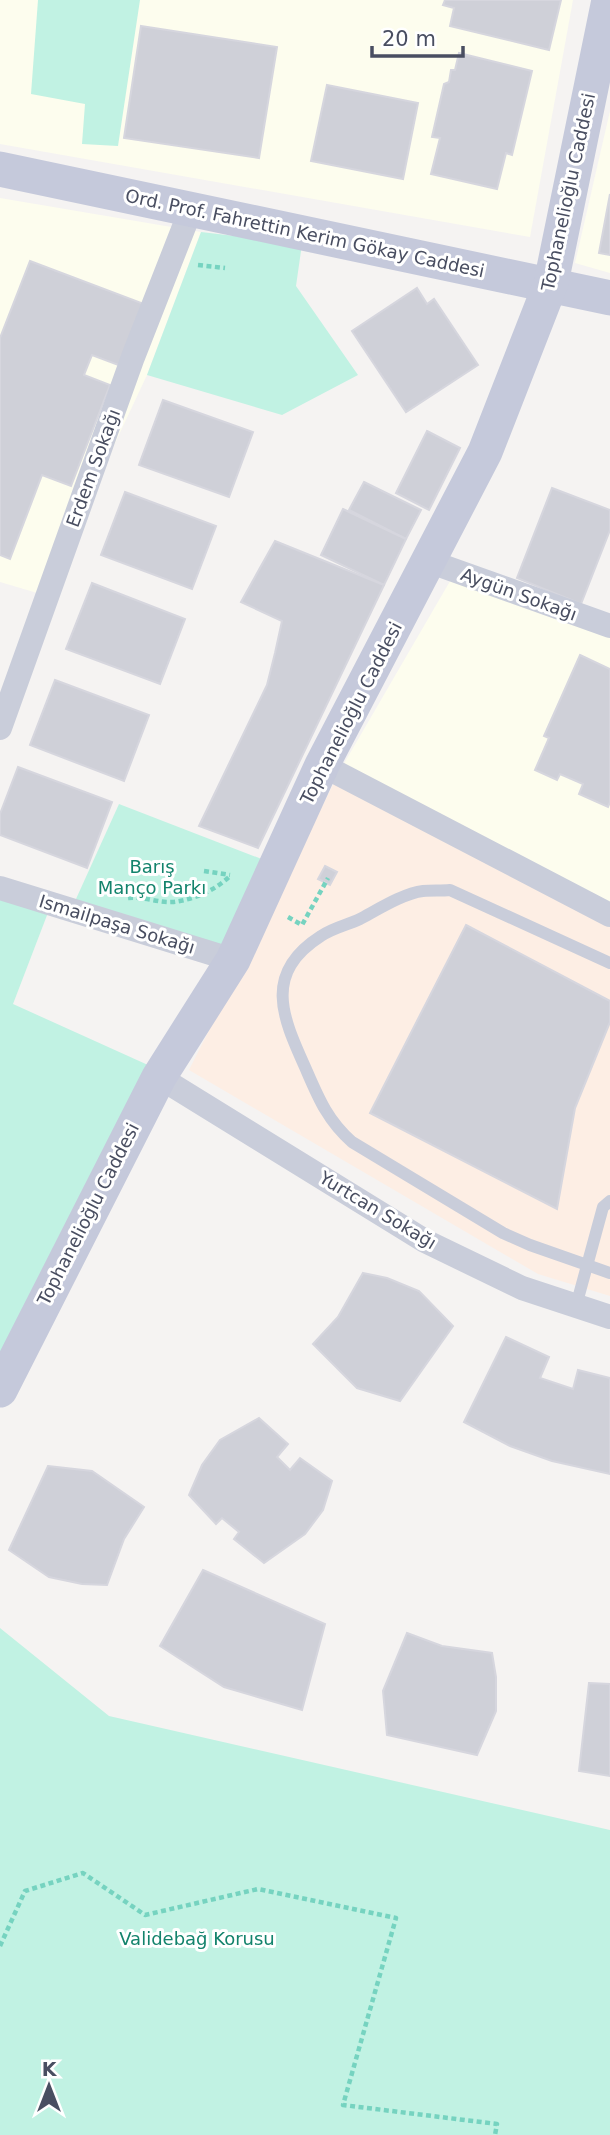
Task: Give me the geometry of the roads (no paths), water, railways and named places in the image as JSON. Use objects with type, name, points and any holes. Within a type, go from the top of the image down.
[{"type":"main road","name":"Tophanelioğlu Caddesi","points":[[0,1390],[159,1077],[233,960],[322,765],[485,452],[551,284],[609,0]]},
{"type":"main road","name":"Ord. Prof. Fahrettin Kerim Gökay Caddesi","points":[[0,169],[610,298]]},
{"type":"street","name":"Erdem Sokağı","points":[[0,727],[133,357],[191,209]]},
{"type":"street","name":"Aygün Sokağı","points":[[428,561],[610,626]]},
{"type":"street","points":[[322,765],[610,915]]},
{"type":"street","name":"Ismailpaşa Sokağı","points":[[0,888],[233,960]]},
{"type":"street","name":"Yurtcan Sokağı","points":[[159,1077],[425,1241],[522,1288],[610,1317]]},
{"type":"lane","points":[[610,963],[450,890],[421,891],[323,934],[306,946],[288,969],[282,987],[283,1013],[324,1110],[337,1129],[352,1143],[503,1233],[610,1273]]},
{"type":"lane","points":[[576,1306],[585,1265],[603,1208],[610,1201]]},
{"type":"park label","name":"Barış Manço Parkı","points":[[152,876]]},
{"type":"park label","name":"Validebağ Korusu","points":[[197,1938]]}]
